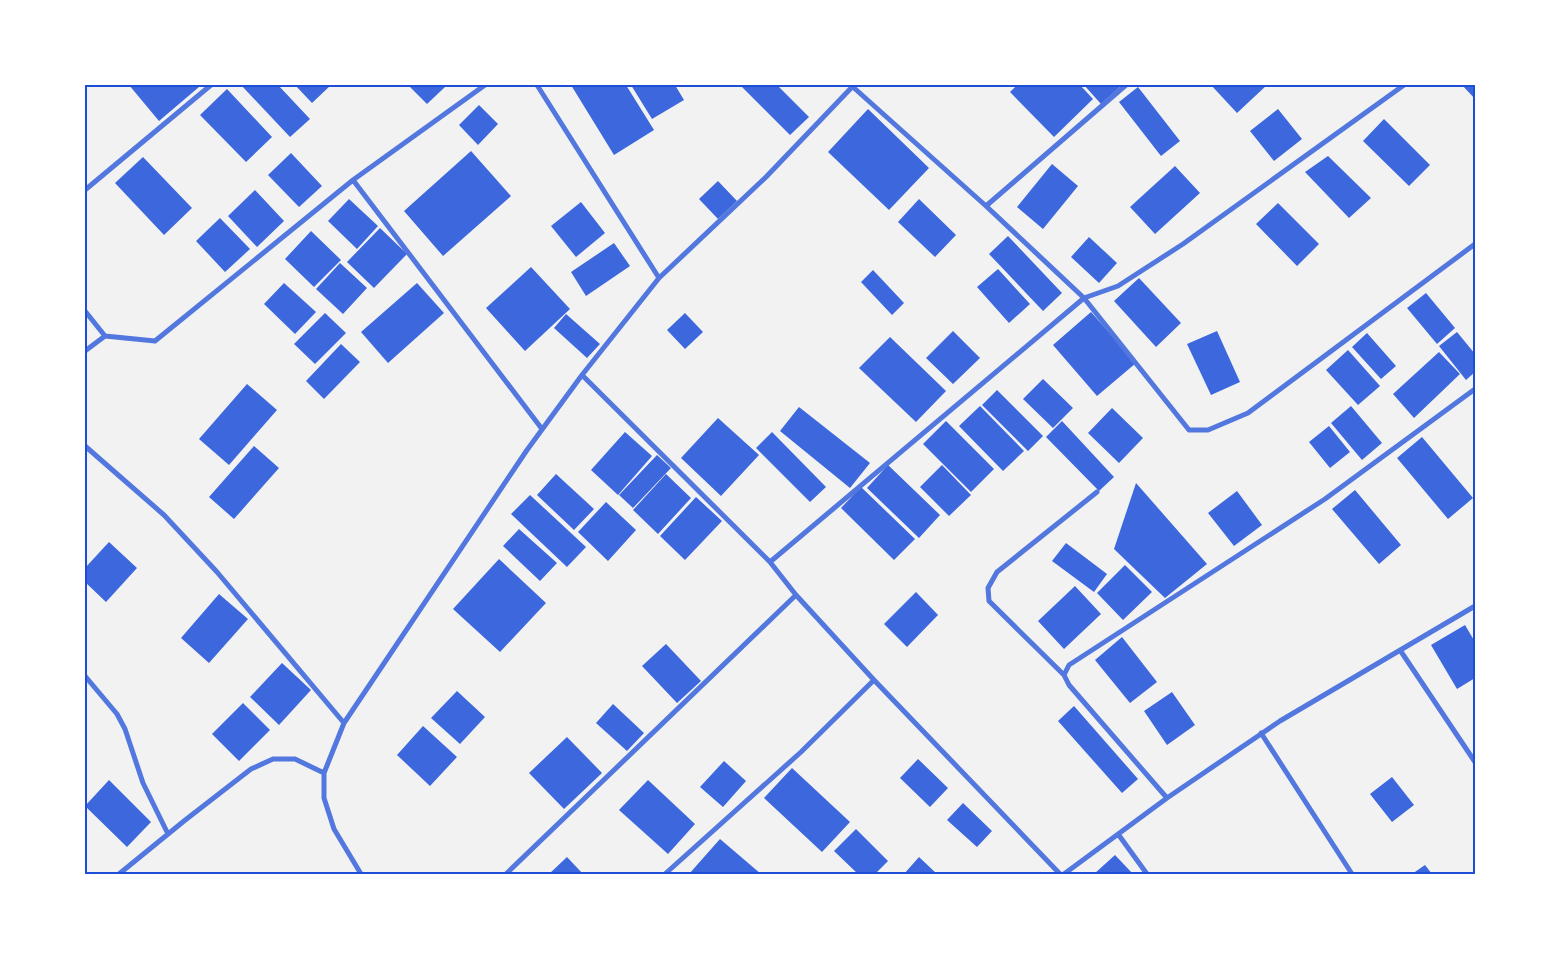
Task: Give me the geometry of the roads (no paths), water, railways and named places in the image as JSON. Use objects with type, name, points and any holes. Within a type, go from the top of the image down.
[{"type":"street","points":[[85,190],[211,85]]},
{"type":"street","points":[[85,351],[105,336],[155,340],[353,180],[485,85]]},
{"type":"street","points":[[537,85],[659,278]]},
{"type":"street","points":[[986,206],[1126,85]]},
{"type":"street","points":[[770,562],[1084,298],[1118,286],[1183,244],[1404,85]]},
{"type":"street","points":[[361,874],[334,828],[324,798],[324,773],[344,723],[542,428],[659,278],[766,177],[853,86],[986,206],[1084,298],[1189,430],[1208,430],[1248,413],[1475,244]]},
{"type":"street","points":[[353,180],[542,428]]},
{"type":"street","points":[[85,311],[105,336]]},
{"type":"street","points":[[582,375],[770,562],[796,595],[874,680],[1060,874]]},
{"type":"street","points":[[1064,675],[1069,665],[1325,499],[1475,389]]},
{"type":"street","points":[[85,446],[164,515],[211,564],[344,723]]},
{"type":"street","points":[[1097,492],[997,572],[988,588],[989,601],[1064,675],[1069,685],[1167,798]]},
{"type":"street","points":[[506,874],[796,595]]},
{"type":"street","points":[[1064,874],[1167,798],[1261,733],[1475,606]]},
{"type":"street","points":[[1400,650],[1475,762]]},
{"type":"street","points":[[85,676],[117,714],[125,729],[143,783],[168,834]]},
{"type":"street","points":[[665,874],[801,752],[874,680]]},
{"type":"street","points":[[1261,733],[1352,874]]},
{"type":"street","points":[[119,874],[251,769],[273,759],[295,759],[324,773]]},
{"type":"street","points":[[1118,834],[1148,874]]}]
